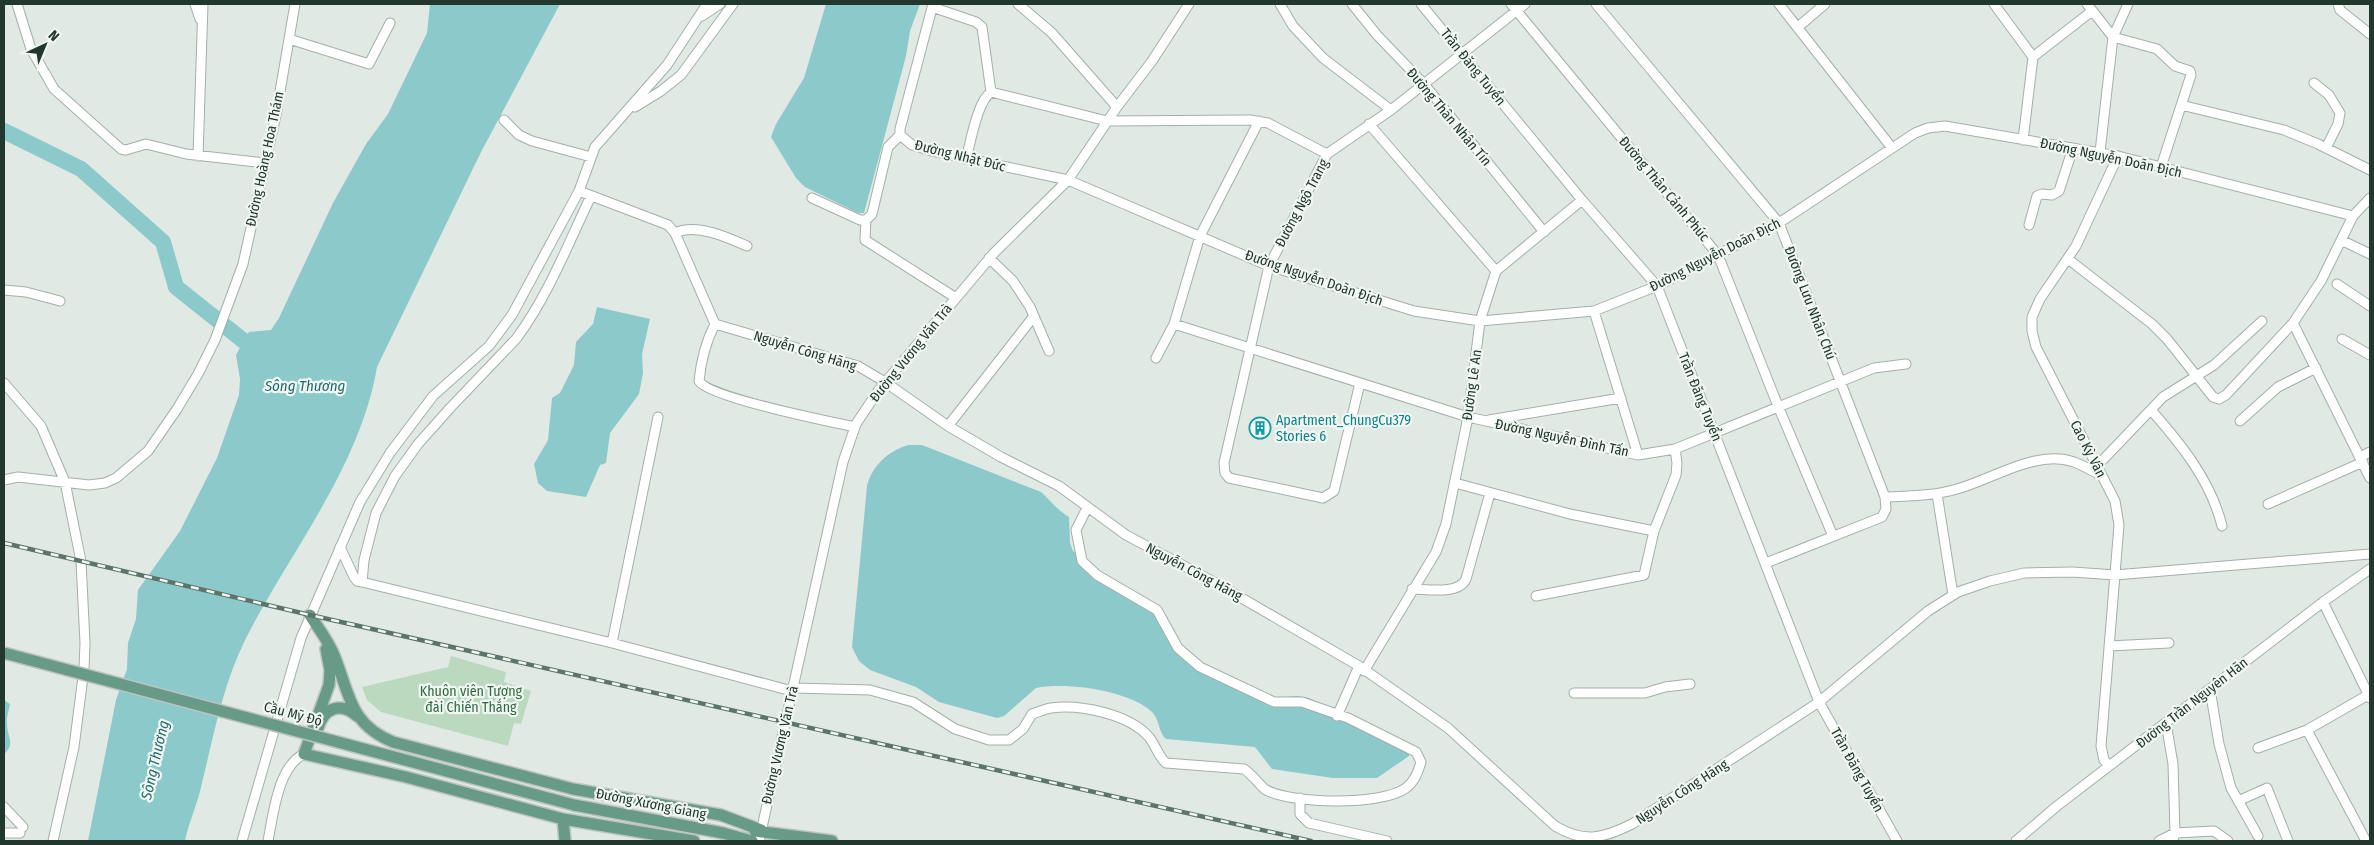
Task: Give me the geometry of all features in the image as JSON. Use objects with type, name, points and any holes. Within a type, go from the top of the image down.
[{"type":"main road","points":[[310,615],[321,630],[333,654],[358,717],[366,728],[393,742],[573,788],[721,815],[760,836]]},
{"type":"main road","points":[[307,755],[330,676],[321,630]]},
{"type":"main road","name":"Cầu Mỹ Độ","points":[[4,653],[574,805]]},
{"type":"main road","points":[[307,755],[326,713],[336,708],[345,708],[358,717]]},
{"type":"main road","points":[[307,755],[406,777],[564,819],[694,841]]},
{"type":"main road","name":"Đường Xương Giang","points":[[574,805],[723,833],[752,841]]},
{"type":"main road","points":[[564,819],[565,841]]},
{"type":"main road","name":"Đường Xương Giang","points":[[723,833],[832,841]]},
{"type":"street","points":[[17,4],[31,49],[54,89],[121,150],[146,144],[198,156],[264,163]]},
{"type":"street","points":[[195,4],[202,26]]},
{"type":"street","points":[[198,156],[203,4]]},
{"type":"street","name":"Đường Hoàng Hoa Thám","points":[[65,482],[89,485],[105,483],[116,478],[148,451],[198,374],[214,340],[243,264],[276,115],[295,4]]},
{"type":"street","points":[[242,841],[310,615],[324,588],[360,502],[390,453],[433,396],[489,346],[512,315],[579,191],[595,147],[608,130],[629,111],[667,65],[707,4]]},
{"type":"street","points":[[697,19],[720,4]]},
{"type":"street","points":[[629,111],[682,75],[733,4]]},
{"type":"street","points":[[1018,4],[1052,33],[1117,106]]},
{"type":"street","points":[[1280,4],[1293,26],[1323,58],[1391,110]]},
{"type":"street","name":"Đường Thân Nhân Tín","points":[[1352,4],[1377,35],[1424,84],[1544,232]]},
{"type":"street","name":"Trần Đăng Tuyển","points":[[1421,4],[1582,200],[1657,286],[1820,702],[1897,841]]},
{"type":"street","name":"Đường Ngô Trang","points":[[1360,383],[1334,491],[1330,495],[1323,498],[1229,478],[1225,473],[1224,463],[1269,266],[1328,154],[1391,110],[1462,55],[1514,7],[1525,4]]},
{"type":"street","name":"Đường Lưu Nhân Chú","points":[[1596,4],[1779,223],[1885,496]]},
{"type":"street","points":[[1779,4],[1892,148]]},
{"type":"street","points":[[1798,27],[1825,4]]},
{"type":"street","points":[[1994,4],[2033,57]]},
{"type":"street","points":[[2100,152],[2113,37],[2128,4]]},
{"type":"street","points":[[2338,4],[2340,10],[2370,34]]},
{"type":"street","name":"Đường Vương Văn Trà","points":[[760,836],[843,462],[855,427],[886,382],[990,258],[1068,180],[1117,106],[1152,61],[1186,5]]},
{"type":"street","points":[[933,6],[971,20],[982,28],[991,92]]},
{"type":"street","name":"Đường Nhật Đức","points":[[933,6],[904,112],[900,135],[912,145],[966,159],[1068,180]]},
{"type":"street","name":"Đường Thân Cảnh Phúc","points":[[1514,7],[1718,255],[1778,406],[1833,536]]},
{"type":"street","points":[[2023,140],[2033,57],[2089,8],[2113,37],[2157,48],[2175,66],[2190,71],[2191,75],[2161,167]]},
{"type":"street","points":[[289,39],[369,64],[390,23]]},
{"type":"street","points":[[2314,83],[2328,95],[2340,113],[2338,124],[2326,148]]},
{"type":"street","points":[[991,92],[1107,121],[1259,121],[1268,123],[1328,154]]},
{"type":"street","points":[[966,159],[981,105],[986,96],[991,92]]},
{"type":"street","points":[[2181,105],[2284,130],[2370,170]]},
{"type":"street","points":[[504,120],[519,135],[532,141],[591,157]]},
{"type":"street","points":[[1156,358],[1174,324],[1200,236],[1259,121]]},
{"type":"street","points":[[1369,124],[1496,271],[1582,200]]},
{"type":"street","name":"Đường Nguyễn Doãn Địch","points":[[1068,180],[1269,266],[1414,312],[1480,321],[1594,312],[1657,286],[1779,223],[1915,133],[1928,128],[1945,126],[2100,152],[2353,216]]},
{"type":"street","points":[[900,135],[888,147],[872,214],[866,220],[865,240],[956,298]]},
{"type":"street","points":[[2028,225],[2037,196],[2042,194],[2052,195],[2059,191],[2073,148]]},
{"type":"street","name":"Cao Kỳ Vân","points":[[2109,766],[2104,760],[2101,746],[2119,525],[2115,501],[2036,348],[2032,331],[2032,317],[2040,299],[2068,259],[2089,220],[2118,156]]},
{"type":"street","points":[[579,191],[658,220],[668,225],[675,233],[715,324],[707,340],[701,362],[699,381],[705,388],[751,402],[855,427]]},
{"type":"street","points":[[362,582],[364,560],[376,513],[395,476],[418,444],[516,340],[529,322],[592,196]]},
{"type":"street","points":[[812,198],[860,220],[866,220]]},
{"type":"street","points":[[2068,259],[2152,324],[2167,339],[2213,397],[2219,399],[2293,323],[2322,281],[2353,216],[2369,202]]},
{"type":"street","points":[[675,233],[684,229],[692,229],[728,238],[747,246]]},
{"type":"street","points":[[2341,240],[2370,254]]},
{"type":"street","points":[[990,258],[1013,281],[1034,316],[1049,351]]},
{"type":"street","name":"Đường Lê An","points":[[1337,716],[1362,669],[1436,552],[1446,524],[1468,418],[1480,321],[1496,271]]},
{"type":"street","points":[[2336,284],[2370,306]]},
{"type":"street","points":[[4,290],[26,292],[60,302]]},
{"type":"street","points":[[1594,312],[1638,455]]},
{"type":"street","points":[[948,426],[1034,316]]},
{"type":"street","points":[[2097,466],[2151,410],[2176,388],[2229,353],[2262,321]]},
{"type":"street","points":[[2293,323],[2370,478]]},
{"type":"street","name":"Nguyễn Công Hãng","points":[[715,324],[858,366],[886,382],[948,426],[1001,457],[1046,479],[1126,534],[1214,582],[1362,669],[1418,705],[1448,728],[1555,826],[1571,836],[1590,838],[1613,834],[1632,824],[1820,702],[1928,611],[1954,595],[1990,581],[2024,573],[2073,572],[2115,575],[2370,554]]},
{"type":"street","name":"Đường Nguyễn Đình Tấn","points":[[1174,324],[1468,418],[1638,455],[1675,449],[1874,368],[1906,364]]},
{"type":"street","points":[[2342,339],[2370,355]]},
{"type":"street","points":[[2240,421],[2278,387],[2316,368]]},
{"type":"street","points":[[4,383],[41,426],[65,482],[79,549],[84,615],[84,669],[74,747],[53,841]]},
{"type":"street","points":[[1484,421],[1621,398]]},
{"type":"street","points":[[2151,410],[2186,453],[2208,488],[2218,509],[2222,526]]},
{"type":"street","points":[[612,643],[658,417]]},
{"type":"street","points":[[1536,596],[1644,575],[1654,531],[1676,475],[1675,449]]},
{"type":"street","points":[[2268,504],[2362,460],[2370,452]]},
{"type":"street","points":[[1766,563],[1882,517],[1886,509],[1885,496],[1937,494],[1958,489],[2040,461],[2059,460],[2074,462],[2102,476]]},
{"type":"street","points":[[4,480],[18,477],[65,482]]},
{"type":"street","points":[[1455,483],[1570,514],[1654,531]]},
{"type":"street","points":[[1412,589],[1455,588],[1462,586],[1466,579],[1490,493]]},
{"type":"street","points":[[1937,494],[1954,595]]},
{"type":"street","points":[[340,547],[357,581],[612,643],[793,690],[870,690],[913,702],[954,729],[990,740],[1009,740],[1023,730],[1032,714],[1051,708],[1101,711],[1136,726],[1149,737],[1159,757],[1166,762],[1244,769],[1255,776],[1264,789],[1277,794],[1300,798],[1368,800],[1389,796],[1406,788],[1417,776],[1421,762],[1416,752],[1348,718],[1337,716],[1302,702],[1274,702],[1200,667],[1178,648],[1157,610],[1097,575],[1082,561],[1076,530],[1087,508]]},
{"type":"street","name":"Đường Trần Nguyên Hãn","points":[[2021,840],[2057,806],[2370,568]]},
{"type":"street","points":[[2258,748],[2307,730],[2369,697],[2323,602]]},
{"type":"street","points":[[2109,646],[2169,643]]},
{"type":"street","points":[[1574,693],[1645,693],[1665,687],[1690,684]]},
{"type":"street","points":[[2210,689],[2224,764],[2231,788],[2258,836]]},
{"type":"street","points":[[2166,723],[2173,764],[2174,837]]},
{"type":"street","points":[[2307,730],[2366,841]]},
{"type":"street","points":[[268,841],[277,798],[289,767],[294,758],[307,755]]},
{"type":"street","points":[[2238,801],[2267,788],[2288,841]]},
{"type":"street","points":[[1300,798],[1300,814],[1309,823],[1387,841]]},
{"type":"street","points":[[4,807],[21,830],[4,833]]},
{"type":"street","points":[[2159,841],[2214,831],[2228,841]]},
{"type":"street","points":[[1572,841],[1583,837]]},
{"type":"green space","name":"Khuôn viên Tượng đài Chiến Thắng","points":[[451,656],[506,672],[504,682],[531,691],[521,724],[514,723],[508,746],[381,712],[367,700],[362,687],[448,667]]},
{"type":"water","name":"Sông Thương","points":[[430,4],[560,4],[481,152],[377,367],[368,404],[356,439],[340,473],[264,605],[238,655],[220,709],[185,841],[88,841],[116,700],[127,669],[128,643],[136,619],[138,590],[180,531],[217,458],[239,395],[240,379],[236,355],[249,332],[271,330],[279,318],[333,203],[366,144],[388,114],[427,33]]},
{"type":"water","points":[[826,4],[920,4],[910,31],[906,56],[864,213],[858,213],[805,187],[796,178],[771,137],[776,124],[804,78]]},
{"type":"water","points":[[597,307],[650,319],[642,354],[643,373],[639,394],[610,433],[606,463],[600,465],[586,497],[547,491],[538,483],[534,464],[548,440],[552,398],[560,393],[574,365],[576,342],[593,324]]},
{"type":"water","points":[[908,445],[922,445],[1041,492],[1069,517],[1070,543],[1073,551],[1092,567],[1156,609],[1166,636],[1178,649],[1255,691],[1275,698],[1297,696],[1309,698],[1406,742],[1410,752],[1409,756],[1377,778],[1333,778],[1272,769],[1255,747],[1166,739],[1152,712],[1141,704],[1113,693],[1080,687],[1049,686],[1036,688],[1004,716],[997,718],[939,702],[916,687],[870,670],[859,661],[852,647],[867,486],[873,472],[882,460],[894,451]]},
{"type":"water","points":[[4,700],[10,704],[7,729],[10,747],[4,754]]},
{"type":"waterway","points":[[4,131],[81,169],[163,242],[176,287],[260,354]]},
{"type":"railway","points":[[4,543],[310,615],[1311,841]]},
{"type":"place","name":"Apartment_ChungCu379 Stories 6","points":[[1260,428]]}]
